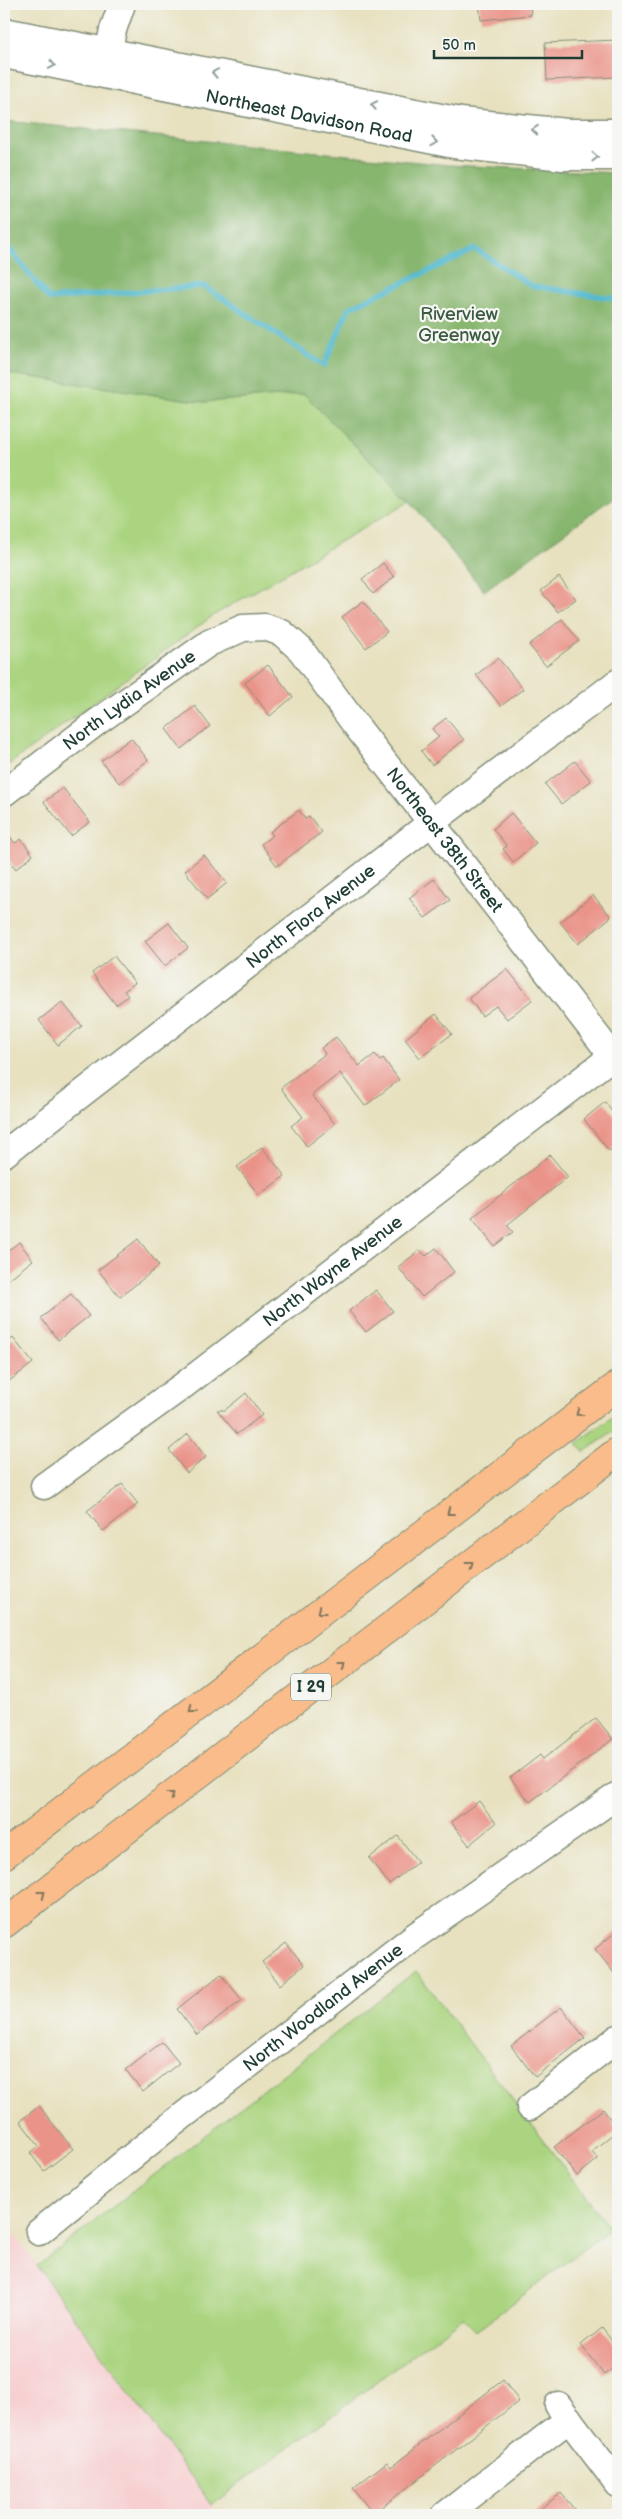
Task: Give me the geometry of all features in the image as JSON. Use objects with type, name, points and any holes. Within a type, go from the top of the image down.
[{"type":"highway","points":[[4,1855],[618,1385]]},
{"type":"highway","name":"I 29","points":[[4,1924],[618,1451]]},
{"type":"street","points":[[106,63],[122,4]]},
{"type":"street","name":"Northeast Davidson Road","points":[[4,31],[106,63],[454,145],[554,156],[618,157]]},
{"type":"street","name":"Northeast Davidson Road","points":[[4,55],[106,63],[461,121],[567,132],[618,132]]},
{"type":"street","name":"North Lydia Avenue","points":[[4,794],[97,722],[209,644],[243,628],[265,627]]},
{"type":"street","name":"Northeast 38th Street","points":[[265,627],[282,633],[297,645],[354,724],[617,1057]]},
{"type":"street","name":"North Flora Avenue","points":[[4,1154],[432,822],[618,682]]},
{"type":"street","name":"North Wayne Avenue","points":[[44,1486],[184,1385],[617,1057]]},
{"type":"street","name":"North Woodland Avenue","points":[[39,2232],[171,2125],[414,1936],[618,1795]]},
{"type":"street","points":[[530,2108],[618,2038]]},
{"type":"street","points":[[445,2515],[563,2412],[618,2484]]},
{"type":"shaded area","points":[[4,2221],[211,2505],[219,2515],[4,2515]]},
{"type":"green space","name":"Riverview Greenway","points":[[4,121],[449,165],[618,173],[618,494],[484,591],[410,501],[304,394],[204,402],[4,373]]},
{"type":"green space","points":[[4,373],[204,402],[304,394],[410,501],[214,615],[4,768]]},
{"type":"green space","points":[[618,1413],[618,1429],[584,1452],[577,1443]]},
{"type":"green space","points":[[416,1971],[610,2229],[476,2331],[463,2318],[211,2505],[37,2266]]},
{"type":"building","points":[[479,4],[530,4],[531,15],[481,20]]},
{"type":"building","points":[[618,40],[618,77],[547,80],[545,43]]},
{"type":"building","points":[[383,563],[394,577],[373,594],[362,579]]},
{"type":"building","points":[[559,577],[576,599],[558,612],[541,591]]},
{"type":"building","points":[[363,601],[387,632],[366,648],[342,617]]},
{"type":"building","points":[[562,619],[579,641],[546,666],[529,645]]},
{"type":"building","points":[[498,658],[523,689],[501,706],[476,675]]},
{"type":"building","points":[[268,665],[293,697],[270,716],[245,683]]},
{"type":"building","points":[[195,706],[210,726],[181,749],[166,729]]},
{"type":"building","points":[[446,718],[464,740],[432,765],[421,751],[439,737],[432,729]]},
{"type":"building","points":[[131,738],[148,760],[119,783],[101,761]]},
{"type":"building","points":[[575,761],[591,781],[561,804],[545,784]]},
{"type":"building","points":[[63,788],[90,822],[71,836],[44,802]]},
{"type":"building","points":[[299,810],[305,819],[309,816],[322,832],[277,866],[261,844],[273,835],[270,832]]},
{"type":"building","points":[[511,813],[536,843],[513,862],[503,849],[507,846],[493,829]]},
{"type":"building","points":[[4,829],[15,843],[21,839],[33,855],[16,869],[4,854]]},
{"type":"building","points":[[204,855],[227,883],[207,899],[185,871]]},
{"type":"building","points":[[434,879],[450,900],[425,918],[409,898]]},
{"type":"building","points":[[593,895],[611,917],[578,944],[560,922]]},
{"type":"building","points":[[169,923],[188,948],[165,966],[145,941]]},
{"type":"building","points":[[114,956],[135,983],[124,991],[128,996],[116,1005],[92,973]]},
{"type":"building","points":[[507,969],[532,1000],[507,1019],[496,1006],[482,1016],[469,998]]},
{"type":"building","points":[[62,1002],[82,1026],[58,1045],[39,1020]]},
{"type":"building","points":[[436,1014],[452,1034],[420,1058],[405,1039]]},
{"type":"building","points":[[336,1037],[359,1066],[375,1054],[380,1060],[383,1058],[399,1080],[365,1106],[340,1073],[312,1095],[335,1124],[307,1146],[291,1126],[303,1117],[281,1088],[325,1054],[321,1048]]},
{"type":"building","points":[[605,1102],[618,1120],[618,1144],[609,1151],[584,1119]]},
{"type":"building","points":[[262,1147],[285,1176],[259,1195],[237,1167]]},
{"type":"building","points":[[550,1155],[568,1177],[507,1225],[513,1232],[494,1246],[472,1218]]},
{"type":"building","points":[[138,1239],[159,1266],[120,1297],[98,1270]]},
{"type":"building","points":[[19,1242],[33,1260],[4,1283],[4,1254]]},
{"type":"building","points":[[436,1248],[454,1272],[422,1297],[398,1267],[420,1250],[426,1256]]},
{"type":"building","points":[[376,1290],[393,1311],[366,1332],[349,1311]]},
{"type":"building","points":[[71,1294],[89,1316],[58,1340],[41,1318]]},
{"type":"building","points":[[13,1338],[33,1363],[4,1385],[4,1346]]},
{"type":"building","points":[[246,1393],[262,1415],[237,1434],[217,1410],[225,1410]]},
{"type":"building","points":[[188,1434],[206,1457],[187,1473],[169,1450]]},
{"type":"building","points":[[122,1484],[138,1504],[103,1531],[87,1511]]},
{"type":"building","points":[[596,1718],[613,1739],[530,1802],[510,1778],[540,1755],[543,1759]]},
{"type":"building","points":[[479,1801],[496,1823],[469,1845],[451,1822]]},
{"type":"building","points":[[398,1836],[418,1862],[389,1884],[369,1858]]},
{"type":"building","points":[[618,1930],[618,1978],[595,1949]]},
{"type":"building","points":[[286,1943],[304,1965],[280,1985],[262,1962]]},
{"type":"building","points":[[221,1974],[242,2000],[197,2035],[177,2009]]},
{"type":"building","points":[[561,2007],[585,2038],[535,2077],[511,2046]]},
{"type":"building","points":[[162,2042],[179,2063],[143,2092],[126,2070]]},
{"type":"building","points":[[39,2106],[73,2149],[44,2171],[30,2153],[39,2146],[20,2121]]},
{"type":"building","points":[[603,2109],[618,2130],[592,2151],[598,2159],[577,2176],[554,2147]]},
{"type":"building","points":[[602,2328],[618,2349],[618,2364],[604,2375],[581,2345]]},
{"type":"building","points":[[503,2380],[519,2401],[373,2514],[353,2488],[387,2462],[391,2467]]},
{"type":"building","points":[[561,2493],[579,2515],[533,2515]]},
{"type":"waterway","points":[[4,242],[49,299],[204,286],[324,366],[349,308],[475,249],[532,286],[618,299]]}]
